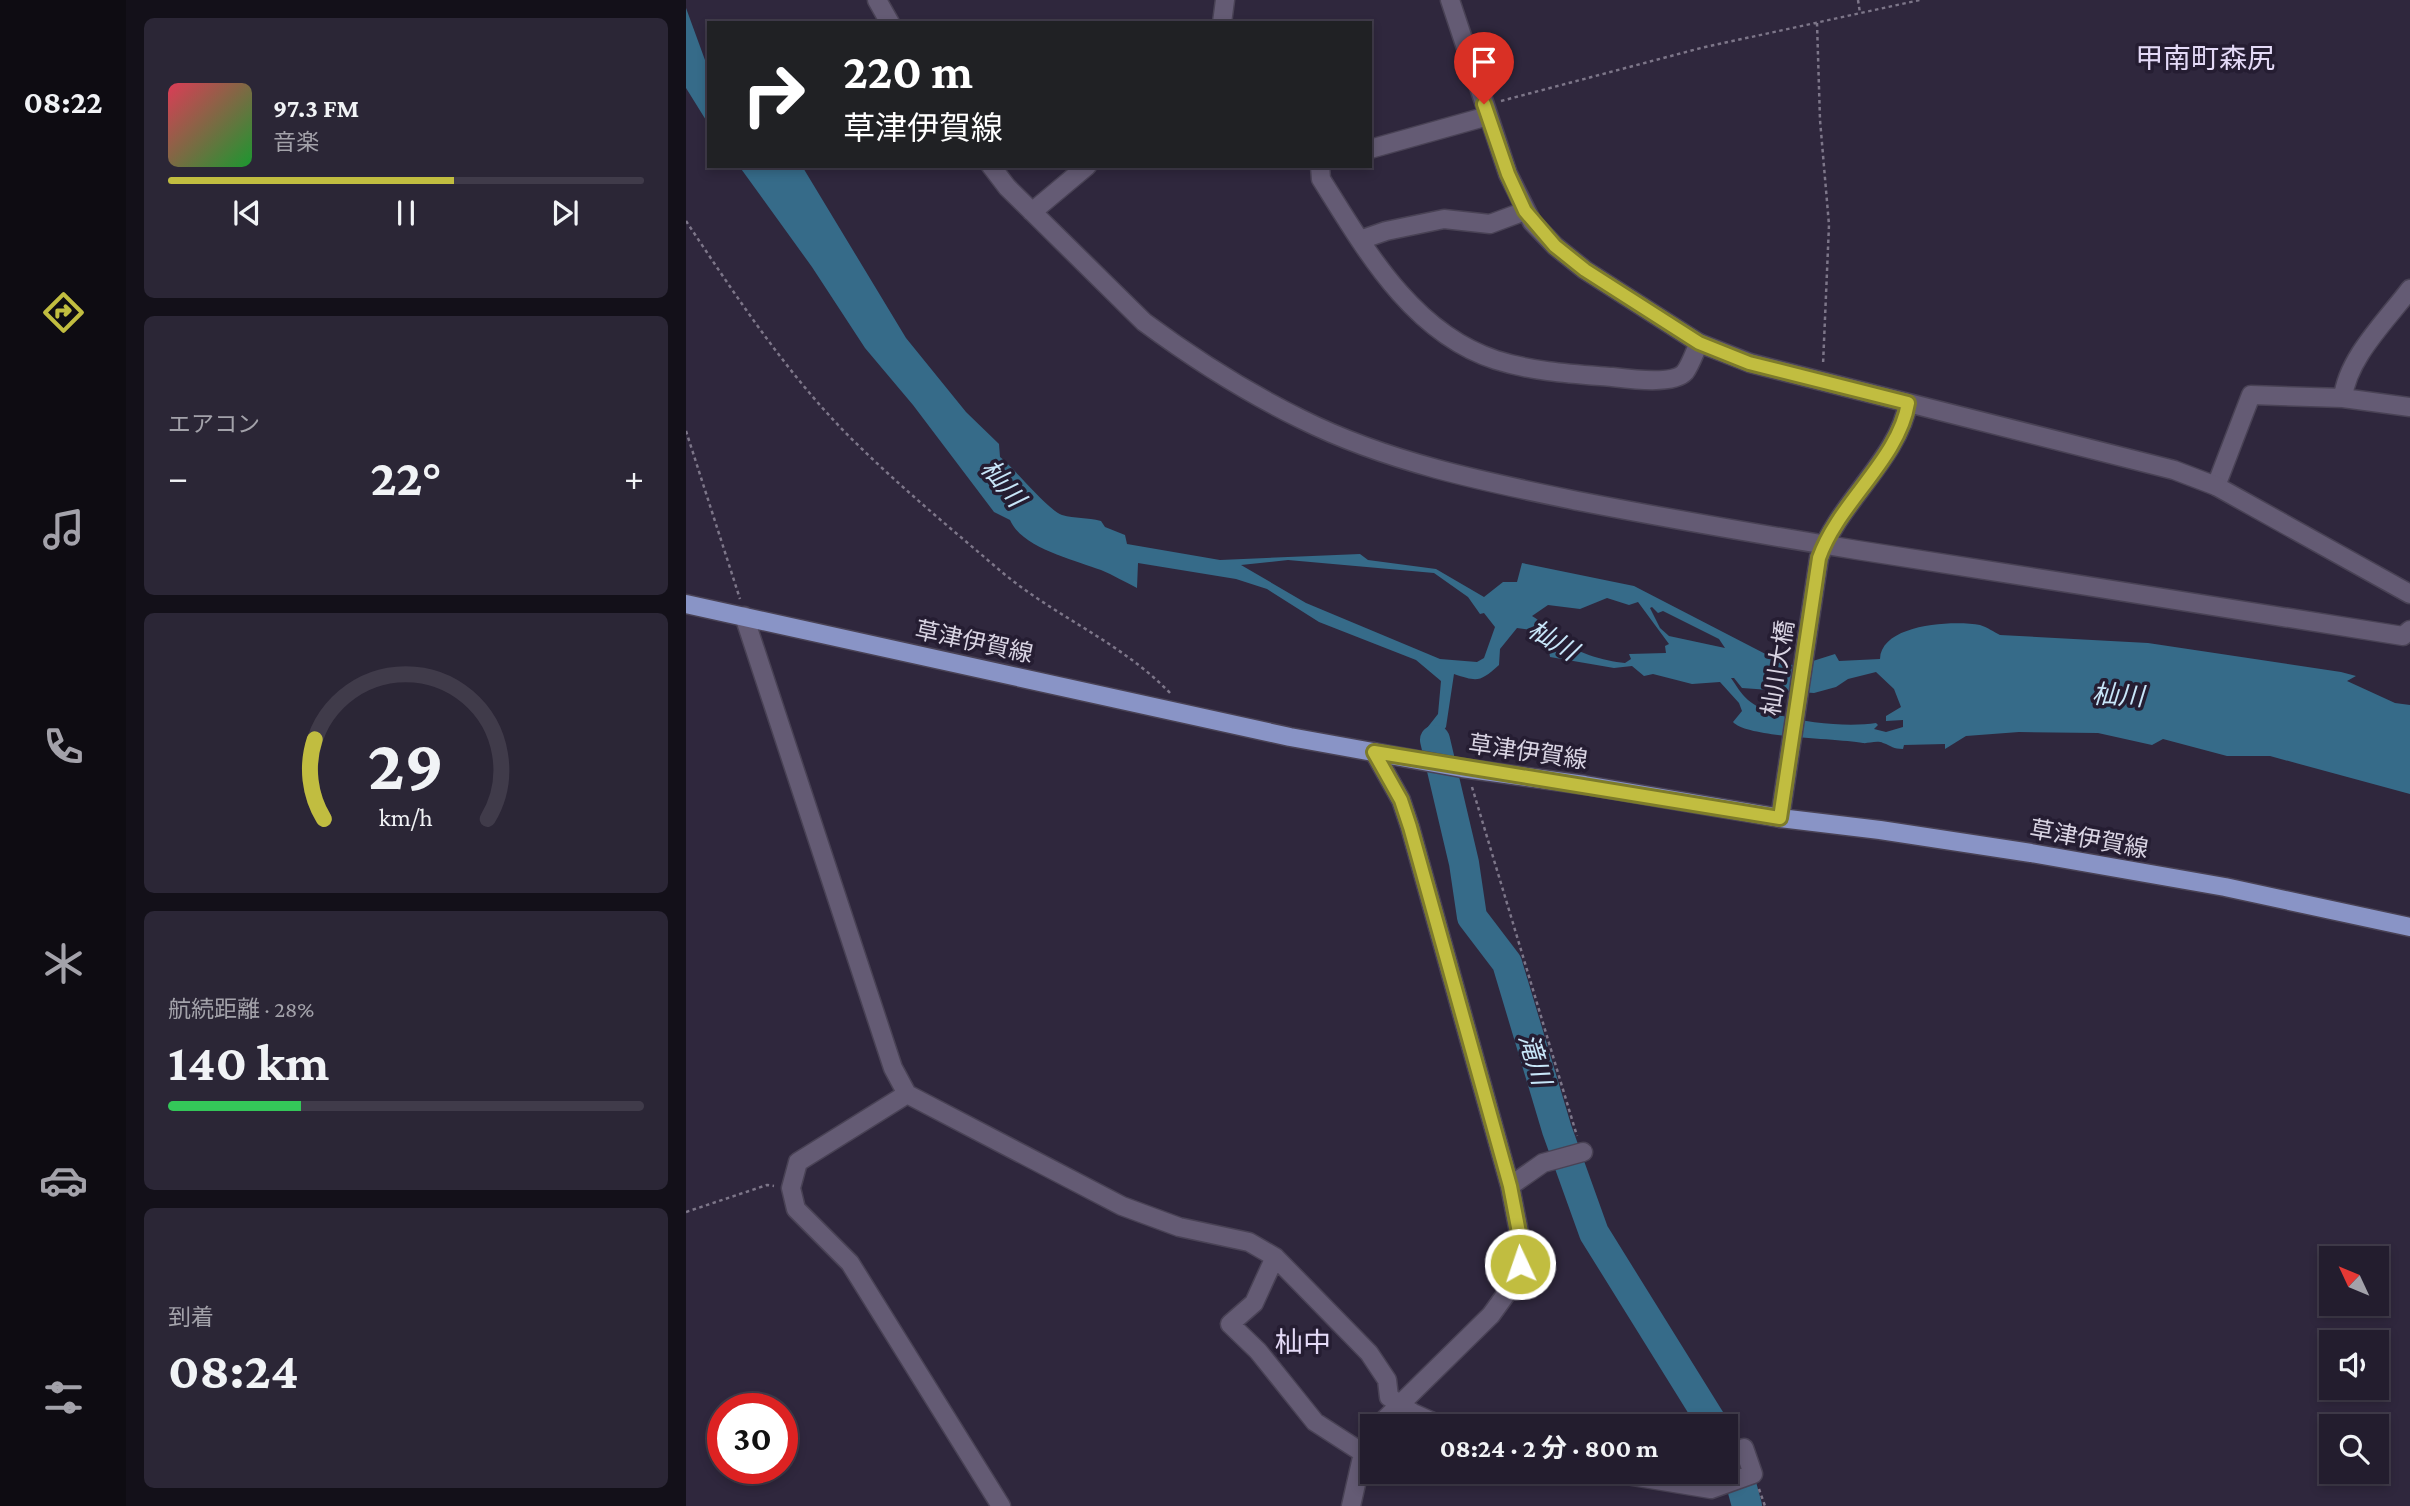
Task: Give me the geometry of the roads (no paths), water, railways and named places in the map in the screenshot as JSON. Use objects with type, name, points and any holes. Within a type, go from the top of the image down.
[{"type":"main road","name":"草津伊賀線","points":[[686,604],[1290,737],[1405,759],[2044,856],[2225,887],[2410,927]]},
{"type":"street","points":[[877,0],[889,21]]},
{"type":"street","points":[[1450,0],[1508,174],[1525,211],[1542,233],[1568,258],[1699,343],[1749,363],[2174,470],[2216,485],[2410,594]]},
{"type":"street","points":[[1223,21],[1230,1]]},
{"type":"street","points":[[1372,148],[1486,110]]},
{"type":"street","points":[[993,168],[1032,212],[1144,322],[1169,340],[1241,386],[1302,419],[1340,436],[1416,462],[1534,492],[1821,551],[2403,636],[2410,630]]},
{"type":"street","points":[[1032,212],[1085,168]]},
{"type":"street","points":[[1321,168],[1321,179],[1394,287],[1426,318],[1452,338],[1497,360],[1563,373],[1643,380],[1674,379],[1685,372],[1699,343]]},
{"type":"street","points":[[1360,240],[1386,231],[1444,219],[1490,224],[1525,211]]},
{"type":"street","points":[[2343,398],[2344,388],[2358,359],[2410,289]]},
{"type":"street","points":[[2216,485],[2250,395],[2343,398],[2410,407]]},
{"type":"street","points":[[1821,551],[1905,423],[1908,403]]},
{"type":"street","name":"杣川大橋","points":[[1780,818],[1821,551]]},
{"type":"street","points":[[744,616],[893,1068],[907,1094],[1122,1206],[1179,1227],[1249,1242],[1275,1257],[1369,1353],[1387,1380],[1389,1397],[1398,1405],[1417,1414]]},
{"type":"street","points":[[1374,752],[1401,800],[1410,827],[1510,1186],[1522,1248],[1514,1283],[1491,1315],[1389,1414]]},
{"type":"street","points":[[907,1094],[798,1162],[791,1188],[796,1209],[850,1264],[1001,1506]]},
{"type":"street","points":[[1510,1186],[1544,1163],[1579,1153]]},
{"type":"street","points":[[1275,1257],[1254,1303],[1230,1324],[1258,1351],[1315,1422],[1360,1451]]},
{"type":"street","points":[[1738,1480],[1753,1474],[1744,1448]]},
{"type":"street","points":[[1350,1506],[1360,1465]]},
{"type":"street","points":[[1690,1484],[1718,1488],[1728,1484]]},
{"type":"water","points":[[686,8],[707,66],[707,122],[686,88]]},
{"type":"water","name":"杣川","points":[[740,168],[803,168],[906,338],[966,412],[999,444],[1000,457],[1056,512],[1101,521],[1105,527],[1125,535],[1127,544],[1220,560],[1360,554],[1368,560],[1436,569],[1484,597],[1503,582],[1517,582],[1522,563],[1634,586],[1783,663],[1797,666],[1835,654],[1839,661],[1880,659],[1883,647],[1892,638],[1920,627],[1953,623],[1980,625],[2000,635],[2148,643],[2341,672],[2356,676],[2347,681],[2395,703],[2410,705],[2410,794],[2270,756],[2227,756],[2163,739],[2152,745],[2098,733],[2019,732],[1966,736],[1945,749],[1945,744],[1904,745],[1903,749],[1881,742],[1794,737],[1756,731],[1733,722],[1742,711],[1739,703],[1720,682],[1692,684],[1653,674],[1644,676],[1632,666],[1614,668],[1550,657],[1547,637],[1533,630],[1517,628],[1500,649],[1499,665],[1487,675],[1474,679],[1454,674],[1446,727],[1439,737],[1450,782],[1438,773],[1427,728],[1438,714],[1441,681],[1416,660],[1319,622],[1267,589],[1236,579],[1138,563],[1137,588],[1101,570],[1037,545],[1016,530],[1010,520],[994,512],[913,405],[865,348],[812,267]],"holes":[[[1288,560],[1434,573],[1468,597],[1480,614],[1484,613],[1495,627],[1484,658],[1477,662],[1440,659],[1306,603],[1241,565]],[[1607,598],[1629,605],[1638,602],[1669,644],[1665,646],[1666,653],[1629,654],[1631,659],[1625,663],[1599,658],[1572,648],[1532,616],[1548,605],[1580,609]],[[1650,608],[1658,613],[1663,611],[1719,639],[1725,648],[1669,636],[1660,628]],[[1876,672],[1894,689],[1901,707],[1886,716],[1886,721],[1903,720],[1903,727],[1886,732],[1874,729],[1878,725],[1876,723],[1828,724],[1774,714],[1748,700],[1731,678],[1742,688],[1814,693],[1836,687],[1848,679]]]},
{"type":"waterway","name":"滝川","points":[[1435,740],[1464,863],[1472,917],[1507,963],[1557,1130],[1594,1233],[1707,1414]]},
{"type":"waterway","name":"滝川","points":[[1738,1473],[1747,1506]]},
{"type":"district","name":"甲南町森尻","points":[[2205,58]]},
{"type":"district","name":"杣中","points":[[1303,1342]]}]
